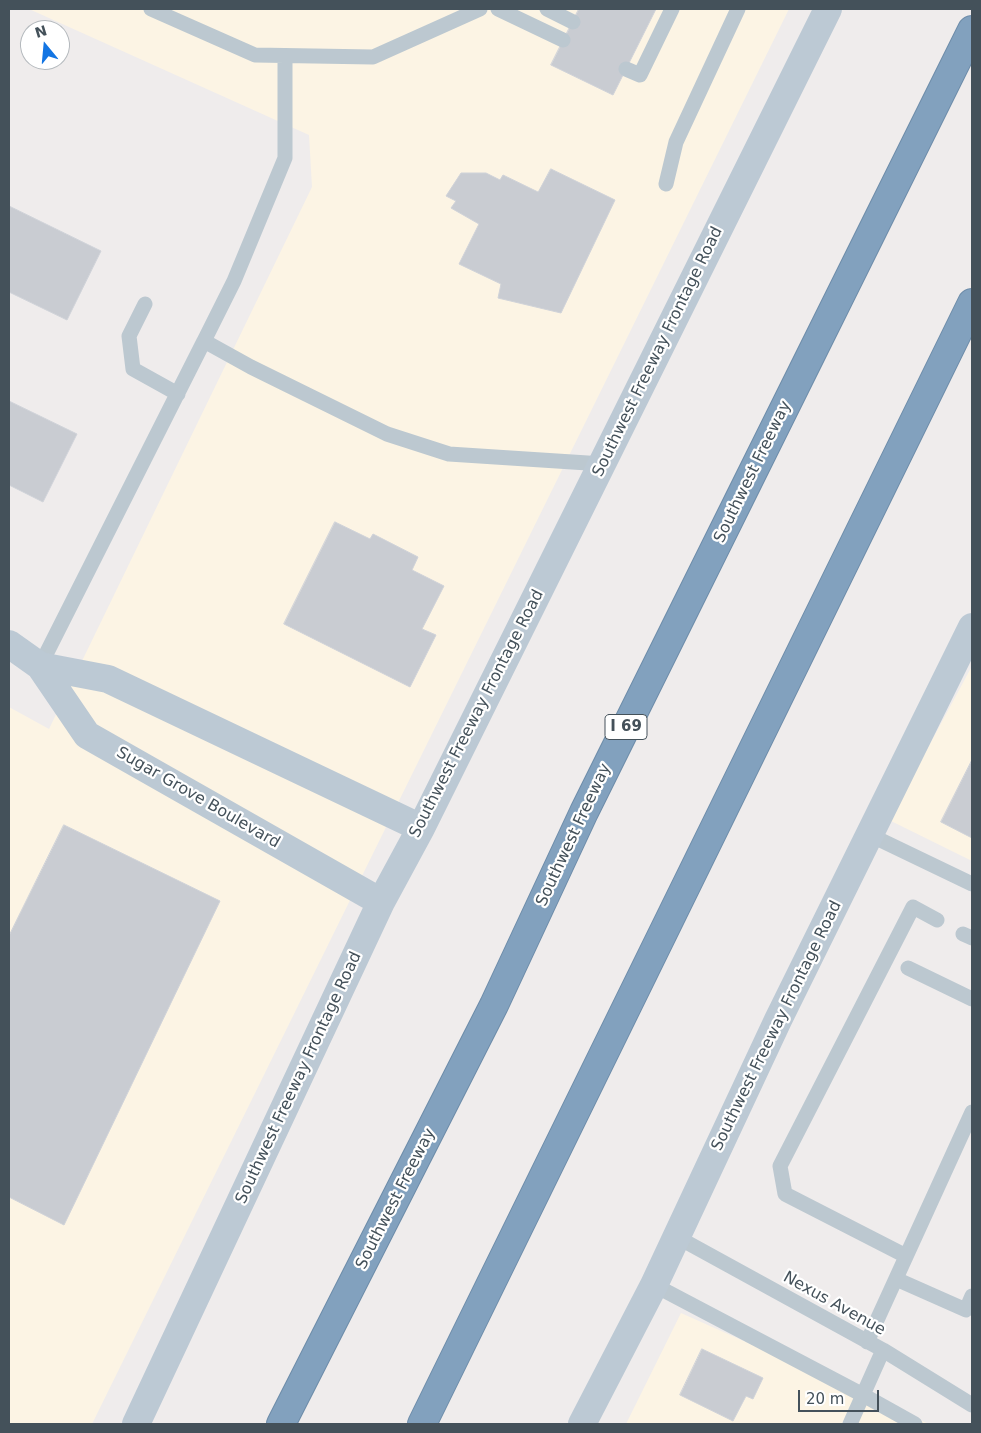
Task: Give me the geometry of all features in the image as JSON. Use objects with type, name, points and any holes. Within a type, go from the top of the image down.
[{"type":"highway","name":"Southwest Freeway","points":[[281,1424],[494,1005],[584,812],[972,30]]},
{"type":"highway","points":[[422,1424],[972,303]]},
{"type":"main road","name":"Southwest Freeway Frontage Road","points":[[136,1424],[381,902],[421,828],[828,9]]},
{"type":"main road","name":"Southwest Freeway Frontage Road","points":[[582,1424],[654,1285],[778,1020],[972,627]]},
{"type":"main road","name":"Sugar Grove Boulevard","points":[[9,644],[40,666],[87,735],[381,902]]},
{"type":"main road","name":"Sugar Grove Boulevard","points":[[40,666],[108,679],[421,828]]},
{"type":"lane","points":[[151,9],[254,55],[372,57],[480,9]]},
{"type":"lane","points":[[498,9],[563,40]]},
{"type":"lane","points":[[547,9],[572,22]]},
{"type":"lane","points":[[666,184],[676,142],[738,9]]},
{"type":"lane","points":[[626,69],[640,75],[642,54],[664,14]]},
{"type":"lane","points":[[40,666],[234,281],[284,158],[285,56]]},
{"type":"lane","points":[[145,304],[129,336],[133,369],[178,394]]},
{"type":"lane","points":[[204,341],[251,367],[386,434],[449,454],[603,464]]},
{"type":"lane","points":[[870,834],[972,884]]},
{"type":"lane","points":[[906,1256],[785,1194],[780,1166],[913,907],[937,920]]},
{"type":"lane","points":[[908,968],[972,999]]},
{"type":"lane","points":[[867,1342],[972,1112]]},
{"type":"lane","name":"Nexus Avenue","points":[[677,1237],[883,1350],[972,1405]]},
{"type":"lane","points":[[896,1280],[966,1310],[972,1296]]},
{"type":"lane","points":[[654,1285],[863,1395],[914,1424]]},
{"type":"lane","points":[[850,1424],[883,1350]]},
{"type":"shaded area","points":[[29,9],[789,9],[92,1424],[9,1424],[9,707],[49,729],[312,187],[309,135],[70,27],[70,20],[53,20]]},
{"type":"shaded area","points":[[972,666],[972,861],[889,820]]},
{"type":"shaded area","points":[[681,1313],[929,1424],[626,1424]]},
{"type":"building","points":[[579,9],[656,9],[613,95],[551,65]]},
{"type":"building","points":[[551,169],[615,200],[561,313],[498,298],[501,284],[459,264],[479,224],[451,208],[456,201],[446,196],[461,173],[486,173],[500,180],[503,175],[538,192]]},
{"type":"building","points":[[9,206],[101,251],[67,320],[9,292]]},
{"type":"building","points":[[9,401],[77,434],[43,502],[9,485]]},
{"type":"building","points":[[335,522],[370,539],[373,534],[418,557],[412,570],[444,586],[422,629],[436,635],[410,687],[284,624]]},
{"type":"building","points":[[972,760],[972,838],[941,822]]},
{"type":"building","points":[[64,825],[220,901],[64,1225],[9,1197],[9,936]]},
{"type":"building","points":[[702,1349],[763,1378],[753,1399],[746,1396],[733,1421],[680,1395]]}]
